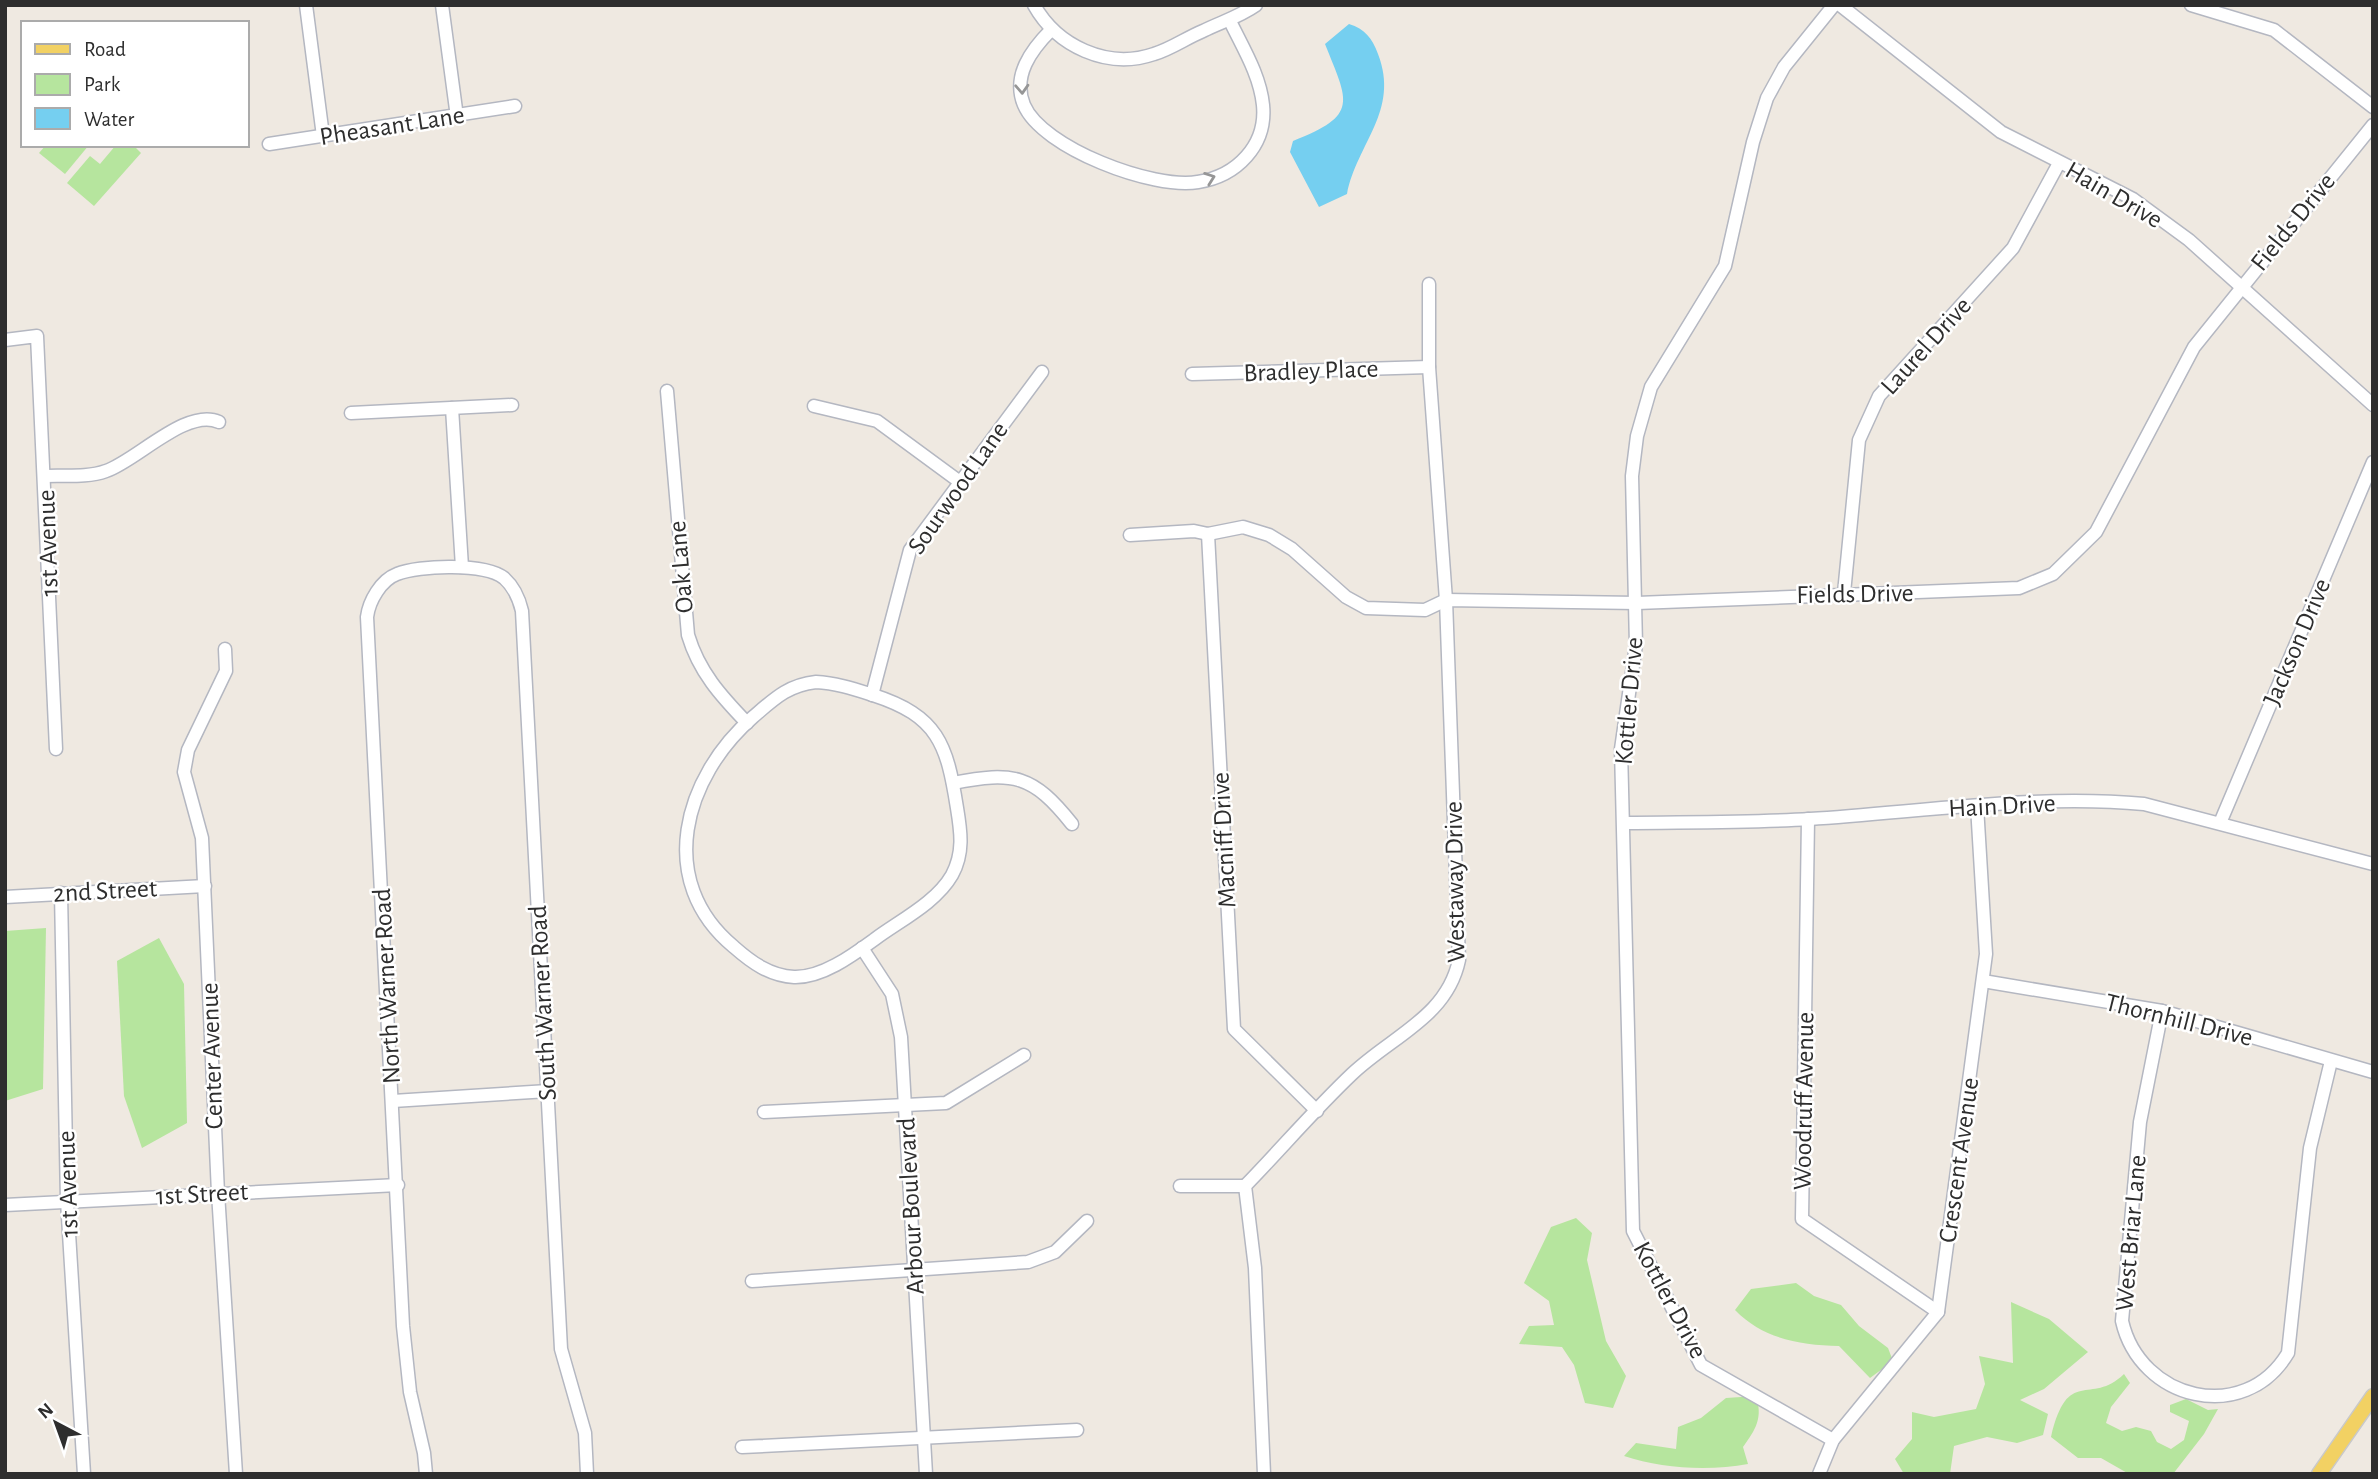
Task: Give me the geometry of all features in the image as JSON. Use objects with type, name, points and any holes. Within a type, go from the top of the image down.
[{"type":"main road","points":[[2319,1474],[2373,1396]]},
{"type":"street","points":[[306,5],[323,136]]},
{"type":"street","points":[[442,5],[457,117]]},
{"type":"street","points":[[1034,5],[1051,30],[1096,56],[1137,59],[1230,21],[1256,5]]},
{"type":"street","name":"Kottler Drive","points":[[1833,1440],[1701,1365],[1633,1231],[1625,823],[1621,749],[1636,645],[1632,477],[1637,436],[1651,387],[1724,266],[1753,142],[1767,98],[1784,67],[1834,5]]},
{"type":"street","name":"Hain Drive","points":[[1840,5],[2001,131],[2133,199],[2189,240],[2242,284],[2373,405]]},
{"type":"street","points":[[2191,5],[2274,30],[2373,107]]},
{"type":"street","points":[[1051,30],[1024,65],[1020,84],[1023,103],[1031,118],[1057,140],[1123,170],[1168,181],[1198,183],[1231,170],[1253,151],[1261,129],[1263,107],[1258,80],[1230,21]]},
{"type":"street","name":"Pheasant Lane","points":[[270,144],[515,106]]},
{"type":"street","name":"Fields Drive","points":[[1130,535],[1194,531],[1208,534],[1243,527],[1269,535],[1292,549],[1346,597],[1366,608],[1425,610],[1446,600],[1637,603],[2019,588],[2053,574],[2096,532],[2194,347],[2242,284],[2373,125]]},
{"type":"street","name":"Laurel Drive","points":[[1844,593],[1859,440],[1879,396],[2013,248],[2059,163]]},
{"type":"street","name":"Westaway Drive","points":[[1245,1186],[1353,1073],[1431,1014],[1456,976],[1460,960],[1446,600],[1429,367],[1429,284]]},
{"type":"street","name":"1st Avenue","points":[[5,340],[37,336],[56,749]]},
{"type":"street","name":"Bradley Place","points":[[1192,374],[1429,367]]},
{"type":"street","name":"Sourwood Lane","points":[[872,695],[910,550],[1042,372]]},
{"type":"street","name":"Oak Lane","points":[[667,391],[688,635],[694,655],[711,683],[747,723]]},
{"type":"street","points":[[351,413],[512,405]]},
{"type":"street","points":[[814,405],[877,421],[960,482]]},
{"type":"street","points":[[452,408],[462,567]]},
{"type":"street","points":[[45,476],[107,471],[185,426],[205,419],[219,422]]},
{"type":"street","name":"Jackson Drive","points":[[2220,822],[2373,463]]},
{"type":"street","name":"Macniff Drive","points":[[1208,534],[1234,1029],[1317,1111]]},
{"type":"street","name":"South Warner Road","points":[[462,567],[491,571],[502,577],[516,592],[522,611],[561,1349],[585,1433],[587,1474]]},
{"type":"street","name":"North Warner Road","points":[[426,1474],[406,1355],[366,617],[376,594],[398,573],[462,567]]},
{"type":"street","name":"Center Avenue","points":[[225,649],[226,671],[188,750],[184,772],[201,827],[218,1193],[236,1474]]},
{"type":"street","points":[[832,683],[872,695],[900,704],[924,720],[944,751],[953,783],[962,839],[951,877],[932,898],[862,948],[805,977],[778,974],[752,962],[725,940],[702,907],[688,867],[686,831],[689,814],[711,764],[747,723],[787,689],[800,684],[832,683]]},
{"type":"street","points":[[953,783],[997,776],[1015,778],[1049,796],[1072,824]]},
{"type":"street","name":"Hain Drive","points":[[1625,823],[1808,819],[1977,806],[2105,800],[2144,804],[2220,822],[2373,864]]},
{"type":"street","name":"Crescent Avenue","points":[[1938,1311],[1986,954],[1977,806]]},
{"type":"street","name":"Woodruff Avenue","points":[[1808,819],[1802,1219],[1938,1311]]},
{"type":"street","name":"2nd Street","points":[[5,897],[205,886]]},
{"type":"street","name":"1st Avenue","points":[[61,893],[67,1201],[84,1474]]},
{"type":"street","name":"Arbour Boulevard","points":[[862,948],[886,981],[898,1012],[907,1106],[926,1474]]},
{"type":"street","name":"Thornhill Drive","points":[[1983,981],[2162,1011],[2373,1072]]},
{"type":"street","name":"West Briar Lane","points":[[2162,1011],[2140,1122],[2122,1321],[2132,1351],[2143,1364],[2165,1381],[2189,1393],[2227,1395],[2248,1391],[2275,1372],[2288,1353],[2310,1148],[2331,1061]]},
{"type":"street","points":[[764,1112],[930,1106],[956,1100],[1024,1055]]},
{"type":"street","points":[[393,1101],[548,1091]]},
{"type":"street","name":"1st Street","points":[[5,1205],[398,1185]]},
{"type":"street","points":[[1181,1186],[1245,1186],[1255,1268],[1264,1474]]},
{"type":"street","points":[[752,1281],[1017,1264],[1037,1259],[1063,1246],[1087,1221]]},
{"type":"street","points":[[1819,1474],[1833,1440],[1938,1311]]},
{"type":"street","points":[[742,1447],[1077,1430]]},
{"type":"green space","points":[[44,147],[87,147],[65,174],[39,153]]},
{"type":"green space","points":[[114,147],[135,147],[141,153],[94,206],[67,183],[90,156],[100,164]]},
{"type":"green space","points":[[46,928],[43,1089],[5,1101],[5,931]]},
{"type":"green space","points":[[159,938],[184,984],[187,1123],[142,1148],[124,1096],[117,961]]},
{"type":"green space","points":[[1576,1218],[1592,1233],[1587,1260],[1606,1341],[1626,1376],[1613,1408],[1585,1403],[1574,1365],[1562,1347],[1519,1344],[1529,1326],[1554,1325],[1549,1301],[1524,1283],[1551,1227]]},
{"type":"green space","points":[[1796,1283],[1814,1296],[1841,1305],[1859,1326],[1888,1348],[1893,1361],[1870,1378],[1839,1346],[1796,1342],[1770,1334],[1735,1310],[1751,1289]]},
{"type":"green space","points":[[2011,1302],[2049,1319],[2088,1352],[2044,1389],[2020,1400],[2048,1414],[2043,1435],[2017,1443],[1987,1437],[1954,1446],[1950,1474],[1904,1474],[1895,1459],[1912,1439],[1912,1412],[1934,1417],[1976,1409],[1985,1384],[1979,1356],[2013,1363]]},
{"type":"green space","points":[[2124,1374],[2130,1383],[2111,1407],[2106,1423],[2122,1431],[2136,1427],[2151,1431],[2157,1442],[2171,1449],[2184,1440],[2189,1421],[2170,1412],[2170,1405],[2186,1399],[2208,1410],[2218,1409],[2204,1434],[2173,1474],[2129,1474],[2101,1458],[2078,1458],[2051,1437],[2065,1401],[2073,1394],[2101,1388]]},
{"type":"green space","points":[[1756,1396],[1759,1411],[1757,1423],[1743,1447],[1748,1464],[1686,1468],[1654,1464],[1624,1456],[1636,1443],[1676,1449],[1678,1427],[1701,1418],[1726,1398]]},
{"type":"water","points":[[1349,24],[1364,31],[1373,43],[1383,74],[1384,93],[1347,194],[1319,207],[1290,152],[1293,141],[1315,132],[1339,114],[1343,93],[1325,44]]}]
